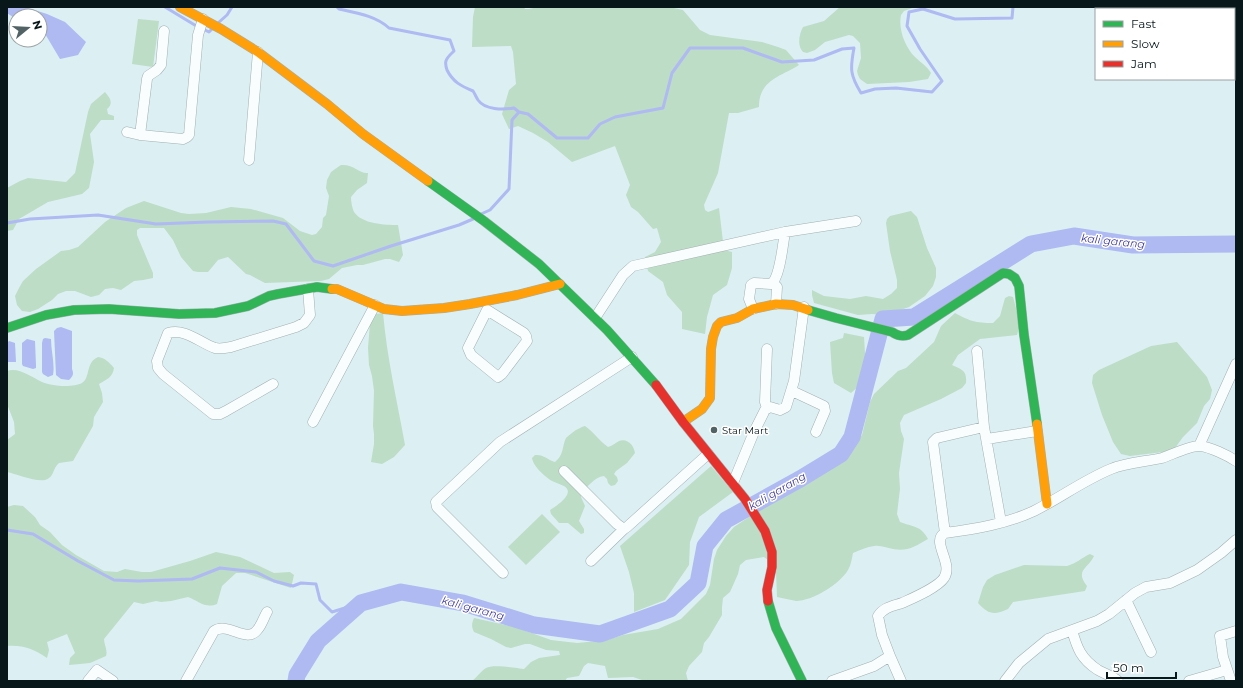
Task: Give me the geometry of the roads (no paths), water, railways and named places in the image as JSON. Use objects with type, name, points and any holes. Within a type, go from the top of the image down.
[{"type":"street","points":[[180,7],[203,26],[221,29],[258,52],[327,104],[363,134],[484,221],[539,264],[607,330],[632,357],[745,499],[765,531],[772,552],[772,567],[767,590],[768,601],[776,628],[802,681]]},
{"type":"street","points":[[127,132],[140,135],[183,139],[189,135],[203,26]]},
{"type":"street","points":[[140,135],[148,76],[157,70],[161,65],[164,31]]},
{"type":"street","points":[[249,160],[258,52]]},
{"type":"street","points":[[594,318],[623,275],[633,266],[784,232],[856,221]]},
{"type":"street","points":[[773,283],[782,252],[784,232]]},
{"type":"street","points":[[683,422],[704,409],[708,404],[710,398],[711,349],[717,326],[721,322],[737,318],[753,309],[785,303],[892,332],[904,337],[1003,273],[1009,274],[1015,278],[1019,286],[1024,335],[1033,391],[1047,504]]},
{"type":"street","points":[[753,309],[749,299],[751,285],[754,283],[773,283]]},
{"type":"street","points":[[773,283],[777,287],[776,304]]},
{"type":"street","points":[[7,328],[46,315],[74,310],[109,309],[179,314],[215,313],[248,306],[269,296],[326,287],[344,291],[375,305],[391,310],[402,311],[485,306],[517,295],[560,284]]},
{"type":"street","points":[[273,384],[220,414],[213,414],[163,374],[158,368],[157,361],[168,333],[174,331],[185,333],[216,348],[222,348],[231,347],[296,327],[304,323],[310,316],[308,289]]},
{"type":"street","points":[[313,422],[375,305]]},
{"type":"street","points":[[485,306],[524,333],[527,339],[527,342],[498,377],[472,355],[468,348],[485,306]]},
{"type":"street","points":[[767,408],[770,407],[780,410],[786,407],[792,391],[804,307]]},
{"type":"street","points":[[733,484],[754,432],[767,408],[765,402],[767,349]]},
{"type":"street","points":[[977,351],[984,427],[1001,522]]},
{"type":"street","points":[[504,573],[437,508],[436,502],[500,442],[632,357]]},
{"type":"street","points":[[1199,446],[1236,364]]},
{"type":"street","points":[[792,391],[826,408],[816,432]]},
{"type":"street","points":[[945,533],[933,442],[937,438],[984,427]]},
{"type":"street","points":[[987,439],[1037,431]]},
{"type":"street","points":[[902,681],[882,635],[878,616],[885,609],[902,603],[930,589],[944,578],[947,568],[940,540],[941,535],[945,533],[972,529],[1024,515],[1047,504],[1085,481],[1113,468],[1163,458],[1199,446],[1234,457]]},
{"type":"street","points":[[591,561],[624,529],[627,528],[708,454]]},
{"type":"street","points":[[564,471],[617,524],[624,529]]},
{"type":"street","points":[[1004,681],[1019,663],[1048,639],[1097,621],[1146,587],[1170,583],[1197,570],[1236,540]]},
{"type":"street","points":[[1126,600],[1151,652]]},
{"type":"street","points":[[186,681],[214,631],[221,628],[245,635],[251,635],[259,629],[267,612]]},
{"type":"street","points":[[1072,630],[1076,644],[1081,654],[1088,662],[1118,681]]},
{"type":"street","points":[[1231,681],[1223,657],[1220,636],[1236,631]]},
{"type":"street","points":[[832,681],[874,666],[890,656]]},
{"type":"street","points":[[88,681],[97,670],[113,681]]},
{"type":"street","points":[[1189,681],[1227,670]]},
{"type":"water","points":[[7,7],[28,8],[8,8],[8,14]]},
{"type":"water","points":[[48,14],[65,22],[86,42],[78,55],[60,59],[48,39]]},
{"type":"water","points":[[61,327],[72,331],[73,374],[69,380],[61,379],[56,375],[54,331]]},
{"type":"water","points":[[27,339],[35,341],[36,368],[33,369],[23,366],[22,364],[22,343]]},
{"type":"water","points":[[43,339],[51,339],[53,362],[53,375],[48,377],[42,372],[42,343]]},
{"type":"water","points":[[9,341],[15,343],[16,362],[8,362],[7,343]]},
{"type":"waterway","points":[[165,7],[198,27]]},
{"type":"waterway","points":[[218,23],[227,15],[232,7]]},
{"type":"waterway","points":[[337,7],[339,9],[372,18],[389,28],[450,40],[454,51],[447,58],[446,64],[449,74],[455,81],[473,91],[478,100],[485,106],[500,109],[514,108],[519,112]]},
{"type":"waterway","points":[[481,214],[490,210],[509,189],[512,120],[519,112],[528,114],[557,138],[588,138],[600,124],[615,117],[663,108],[672,73],[690,48],[743,48],[782,62],[814,60],[842,49],[854,48],[852,72],[861,93],[875,89],[896,88],[932,92],[942,81],[920,49],[907,26],[909,12],[923,9],[955,19],[1012,18],[1013,7]]},
{"type":"waterway","points":[[203,29],[209,32],[213,28]]},
{"type":"waterway","points":[[7,223],[30,219],[98,215],[156,224],[273,221],[286,224],[314,261],[333,266],[459,225],[473,219]]},
{"type":"waterway","name":"kali garang","points":[[296,681],[297,675],[318,641],[361,603],[401,592],[463,603],[534,625],[600,634],[670,609],[698,583],[705,546],[726,520],[800,479],[841,454],[852,437],[883,319],[914,317],[1031,244],[1074,236],[1133,245],[1236,244]]},
{"type":"waterway","points":[[7,530],[33,534],[78,561],[114,580],[138,581],[192,579],[220,568],[256,572],[274,581],[293,586],[301,583],[316,584],[320,600],[332,612],[361,603]]},
{"type":"place","name":"Star Mart","points":[[714,430]]}]
